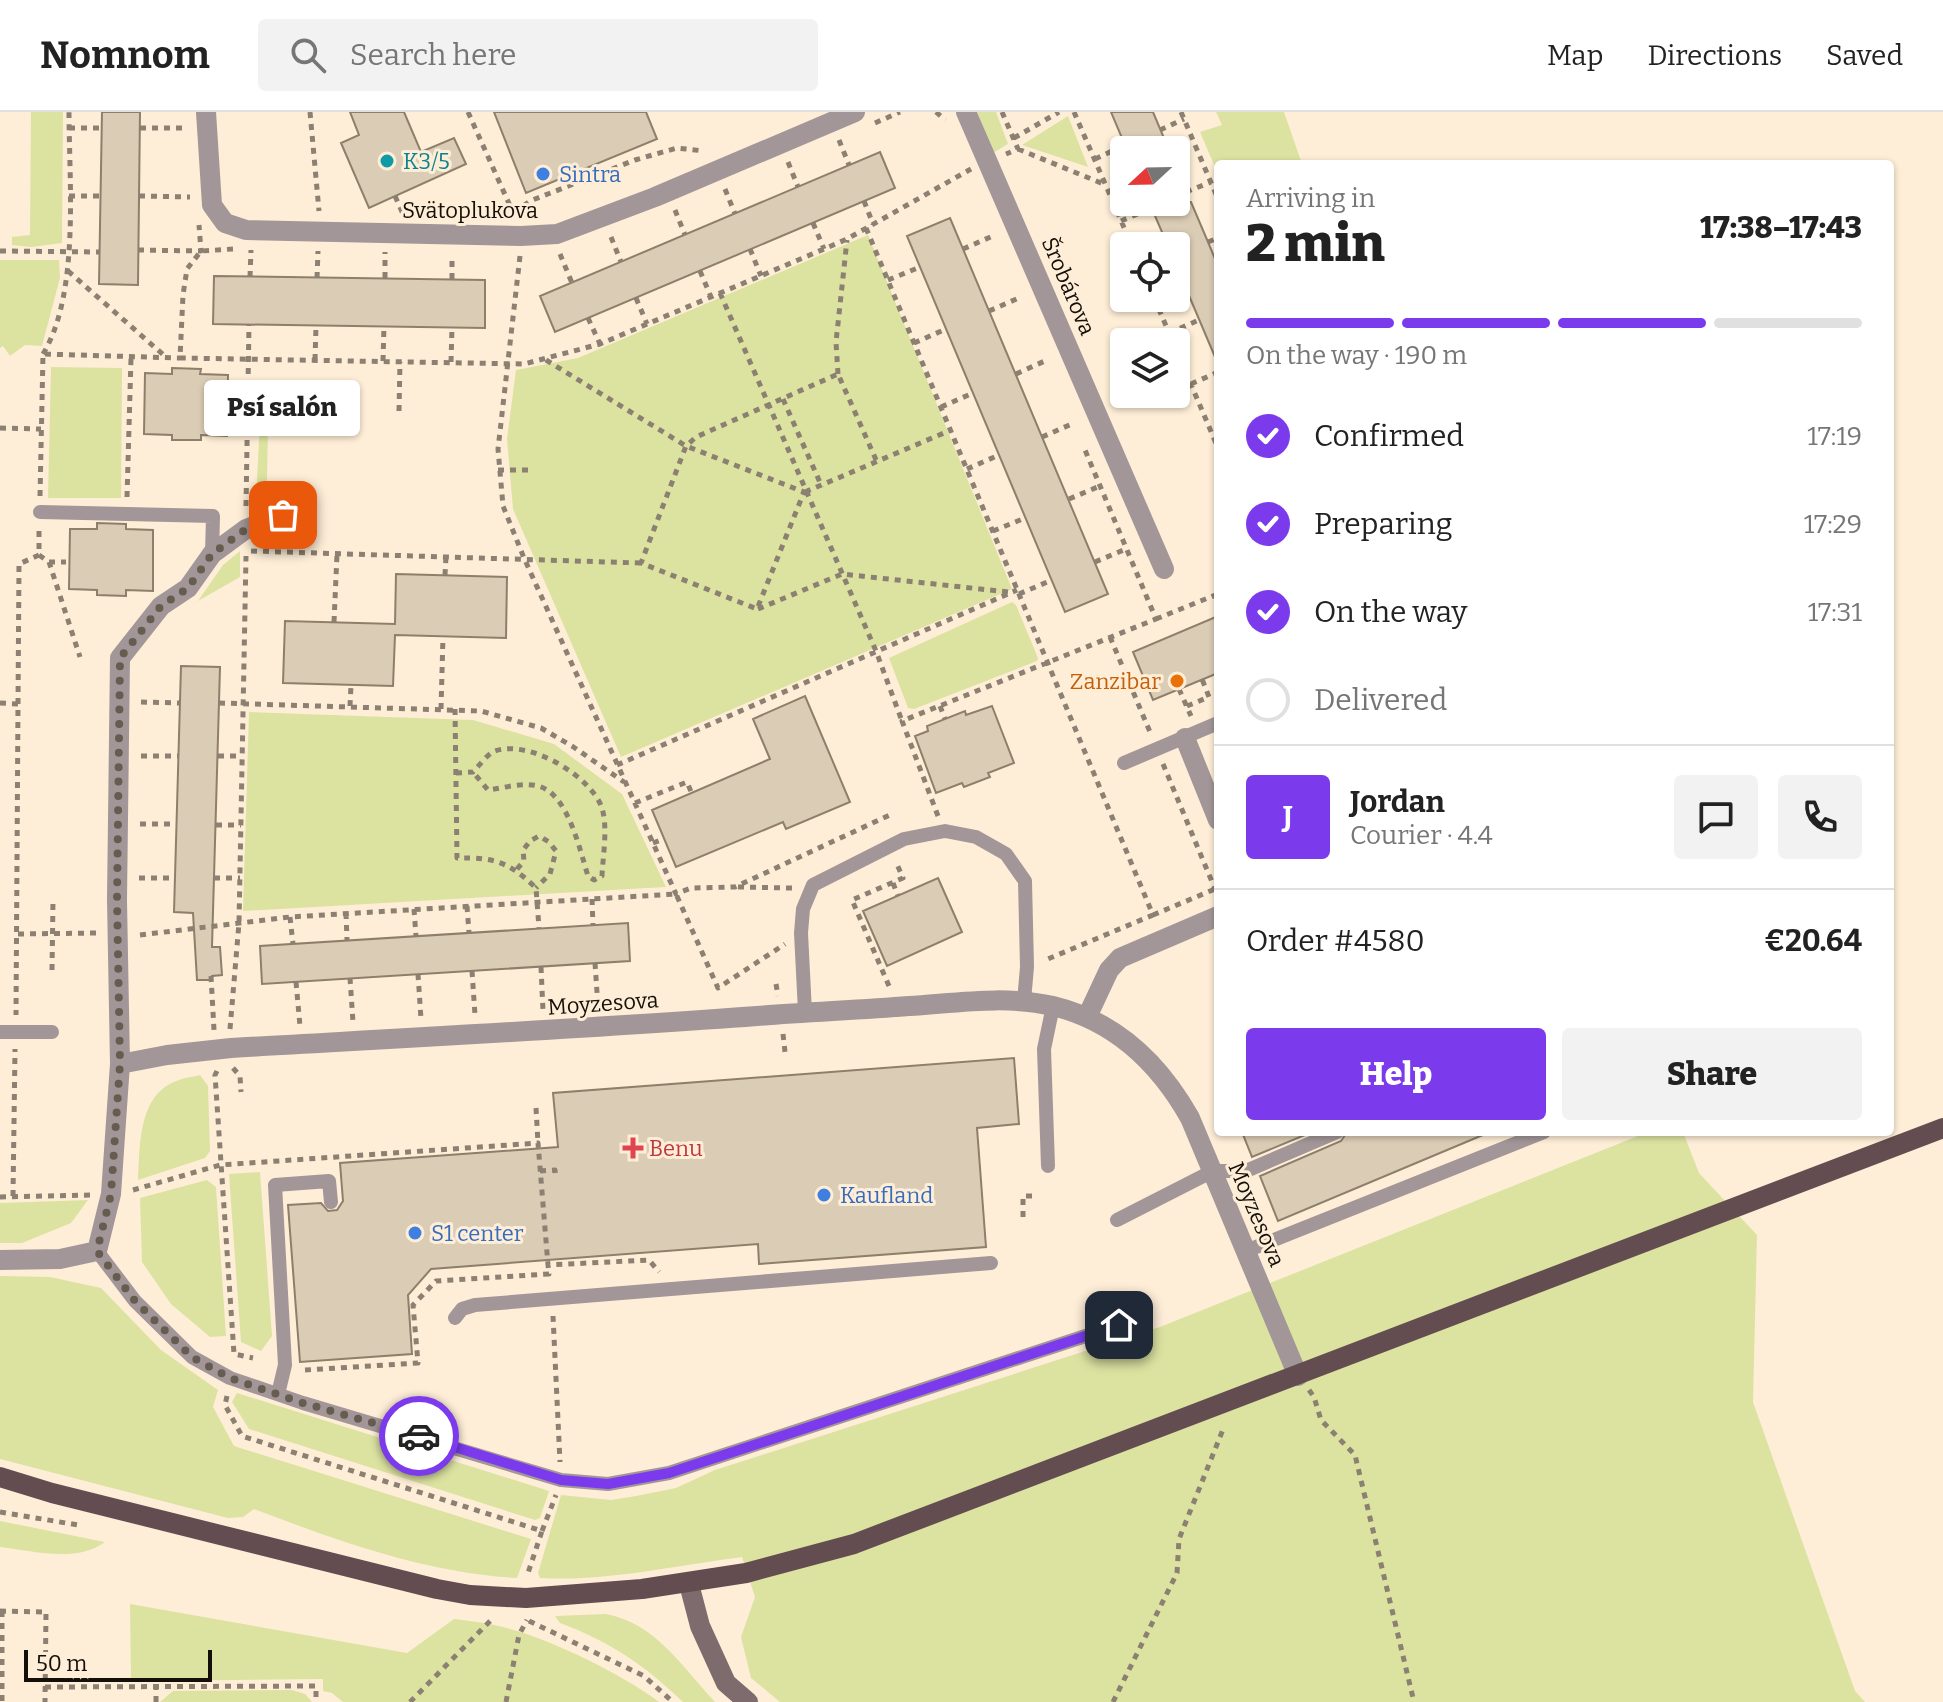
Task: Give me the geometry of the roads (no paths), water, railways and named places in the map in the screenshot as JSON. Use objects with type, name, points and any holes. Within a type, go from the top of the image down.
[{"type":"main road","points":[[0,1477],[52,1493],[470,1595],[526,1598],[689,1584],[779,1565],[854,1544],[1943,1128]]},
{"type":"main road","points":[[0,1490],[52,1493]]},
{"type":"street","name":"Svätoplukova","points":[[206,112],[212,205],[225,223],[246,230],[323,244],[520,245],[557,234],[859,120]]},
{"type":"street","name":"Šrobárova","points":[[966,112],[1164,569]]},
{"type":"street","points":[[0,1260],[60,1259],[97,1251],[111,1194],[120,1064],[117,900],[120,658],[161,606],[188,588],[212,554],[246,529],[283,515]]},
{"type":"street","points":[[1192,735],[1214,807]]},
{"type":"street","points":[[1087,1017],[1109,970],[1120,958],[1214,918]]},
{"type":"street","name":"Moyzesova","points":[[120,1064],[231,1048],[956,1002],[1024,1001],[1053,1006],[1087,1017],[1137,1049],[1168,1082],[1190,1118],[1298,1376]]},
{"type":"street","points":[[689,1584],[700,1626],[726,1683],[748,1702]]},
{"type":"lane","points":[[40,512],[213,516],[212,554]]},
{"type":"lane","points":[[1124,763],[1214,725]]},
{"type":"lane","points":[[805,1012],[801,933],[803,909],[813,885],[904,839],[945,831],[976,837],[1006,854],[1025,881],[1027,967],[1024,1001]]},
{"type":"lane","points":[[1048,1166],[1044,1049],[1053,1006]]},
{"type":"lane","points":[[0,1032],[52,1032]]},
{"type":"lane","points":[[1117,1220],[1213,1171],[1246,1171],[1328,1136]]},
{"type":"lane","points":[[1246,1251],[1534,1136]]},
{"type":"lane","points":[[278,1394],[285,1365],[275,1185],[329,1181],[331,1202]]},
{"type":"lane","points":[[97,1251],[135,1301],[192,1357],[230,1378],[561,1480],[608,1484],[669,1473],[1119,1325]]},
{"type":"lane","points":[[455,1318],[462,1309],[475,1305],[991,1263]]},
{"type":"place","name":"K3/5","points":[[387,161]]},
{"type":"place","name":"Sintra","points":[[543,174]]},
{"type":"place","name":"Psí salón","points":[[283,515]]},
{"type":"place","name":"Zanzibar","points":[[1177,681]]},
{"type":"place","name":"Benu","points":[[633,1148]]},
{"type":"place","name":"Kaufland","points":[[824,1195]]},
{"type":"place","name":"S1 center","points":[[415,1233]]}]
